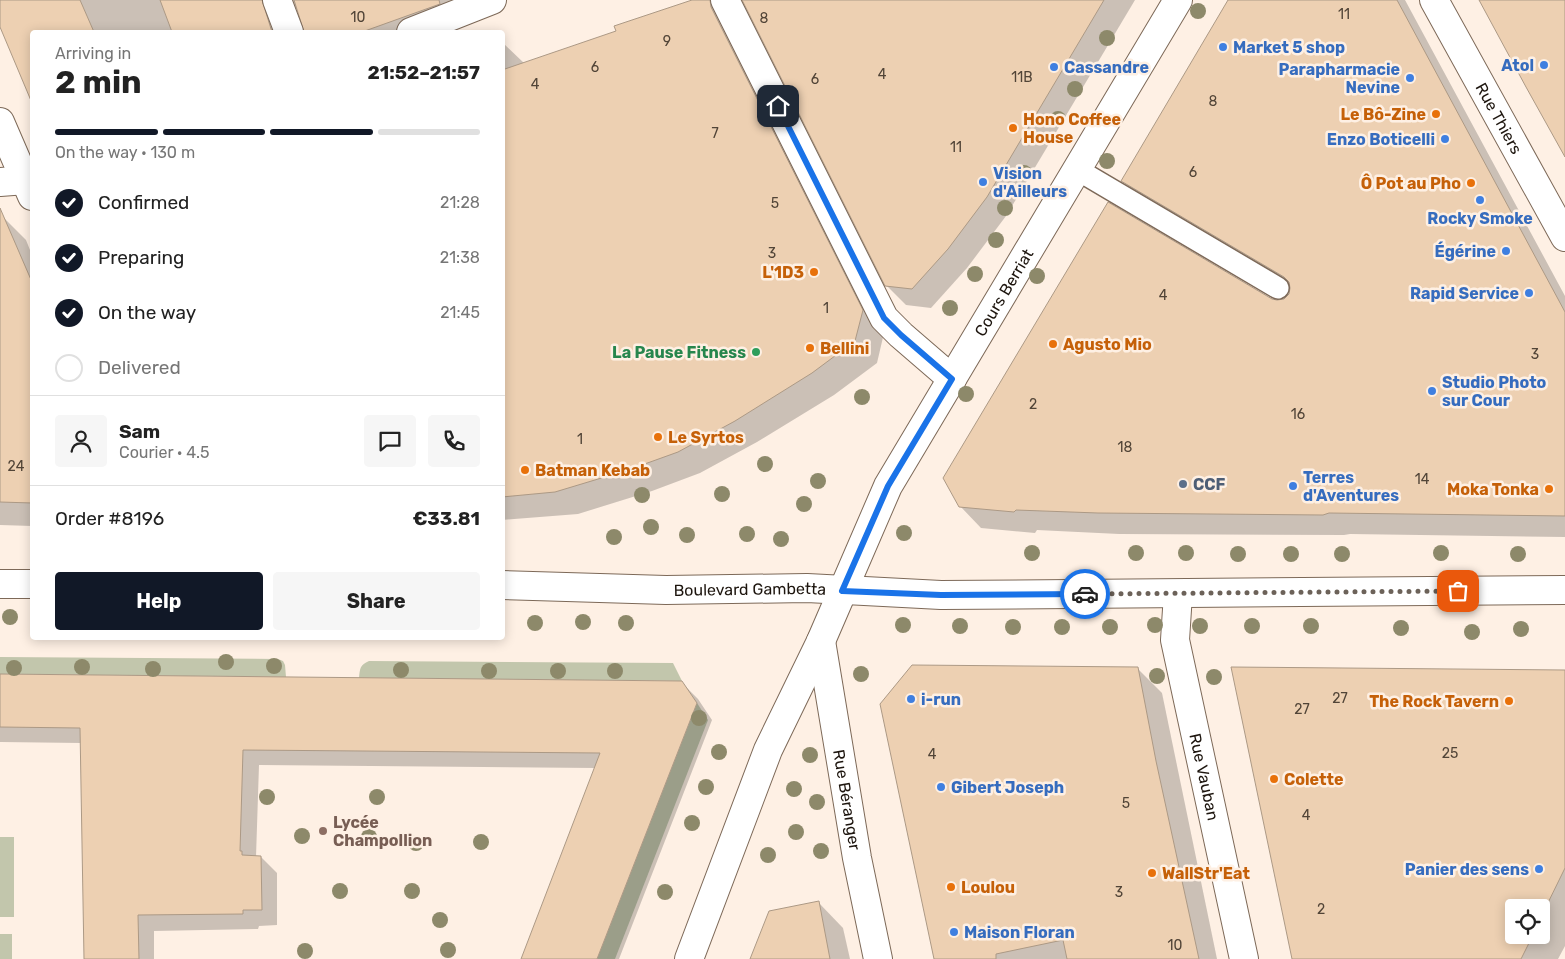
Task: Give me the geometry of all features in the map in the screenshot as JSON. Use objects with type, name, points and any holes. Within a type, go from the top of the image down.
[{"type":"street","points":[[277,0],[288,30]]},
{"type":"street","points":[[415,30],[463,5],[492,0]]},
{"type":"street","points":[[725,0],[884,318],[952,379]]},
{"type":"street","name":"Cours Berriat","points":[[689,959],[768,750],[821,641],[888,486],[1178,0]]},
{"type":"street","name":"Rue Thiers","points":[[1434,0],[1565,237]]},
{"type":"street","points":[[0,122],[23,184]]},
{"type":"street","points":[[0,584],[30,584]]},
{"type":"street","name":"Boulevard Gambetta","points":[[505,585],[666,590],[807,588],[941,595],[1565,590]]},
{"type":"street","name":"Rue Vauban","points":[[1178,594],[1175,640],[1244,959]]},
{"type":"street","name":"Rue Béranger","points":[[821,641],[857,858],[878,959]]},
{"type":"lane","points":[[1078,170],[1278,288]]},
{"type":"green space","points":[[0,657],[278,659],[283,661],[285,665],[286,677],[0,674]]},
{"type":"green space","points":[[369,661],[673,663],[682,681],[359,678],[361,667]]},
{"type":"green space","points":[[697,703],[708,720],[615,959],[597,959]]},
{"type":"green space","points":[[0,837],[14,837],[14,917],[0,917]]},
{"type":"green space","points":[[0,934],[12,934],[12,959],[0,959]]},
{"type":"building","points":[[0,0],[80,0],[93,30],[30,30],[30,98],[0,27]]},
{"type":"building","points":[[160,0],[262,0],[271,30],[171,30]]},
{"type":"building","points":[[294,0],[439,0],[440,4],[368,30],[303,30]]},
{"type":"building","points":[[692,0],[710,0],[711,7],[863,310],[855,341],[812,373],[735,421],[678,452],[628,470],[555,492],[505,497],[505,69],[616,31],[614,26]]},
{"type":"building","points":[[742,0],[1104,0],[987,197],[948,249],[912,289],[885,286]]},
{"type":"building","points":[[1228,0],[1397,0],[1565,312],[1565,516],[1098,513],[1016,510],[1014,512],[959,507],[943,478],[1108,202],[1272,299],[1284,299],[1289,294],[1289,282],[1284,277],[1121,181]]},
{"type":"building","points":[[1479,0],[1565,0],[1565,157],[1526,87]]},
{"type":"building","points":[[0,208],[30,277],[30,503],[0,502]]},
{"type":"building","points":[[912,665],[1138,667],[1156,761],[1199,959],[1067,959],[1063,940],[996,954],[996,959],[934,959],[880,704]]},
{"type":"building","points":[[1231,667],[1565,670],[1565,868],[1550,899],[1505,899],[1505,944],[1528,944],[1521,959],[1292,959]]},
{"type":"building","points":[[0,674],[682,681],[697,703],[597,959],[521,959],[600,753],[243,750],[240,851],[242,851],[242,855],[261,856],[262,910],[243,910],[243,914],[138,915],[139,959],[84,959],[80,728],[0,727]]},
{"type":"building","points":[[819,901],[830,959],[750,959],[769,911]]},
{"type":"way so far","points":[[1085,594],[1458,591]]},
{"type":"place","name":"Market 5 shop","points":[[1223,47]]},
{"type":"place","name":"Atol","points":[[1544,65]]},
{"type":"place","name":"Cassandre","points":[[1054,67]]},
{"type":"place","name":"Parapharmacie Nevine","points":[[1410,78]]},
{"type":"place","name":"Le Bô-Zine","points":[[1436,114]]},
{"type":"place","name":"Hono Coffee House","points":[[1013,128]]},
{"type":"place","name":"Enzo Boticelli","points":[[1445,139]]},
{"type":"place","name":"Vision d'Ailleurs","points":[[983,182]]},
{"type":"place","name":"Ô Pot au Pho","points":[[1471,183]]},
{"type":"place","name":"Rocky Smoke","points":[[1480,200]]},
{"type":"place","name":"Égérine","points":[[1506,251]]},
{"type":"place","name":"L'1D3","points":[[814,272]]},
{"type":"place","name":"Rapid Service","points":[[1529,293]]},
{"type":"place","name":"Agusto Mio","points":[[1053,344]]},
{"type":"place","name":"Bellini","points":[[810,348]]},
{"type":"place","name":"La Pause Fitness","points":[[756,352]]},
{"type":"place","name":"Studio Photo sur Cour","points":[[1432,391]]},
{"type":"place","name":"Le Syrtos","points":[[658,437]]},
{"type":"place","name":"Batman Kebab","points":[[525,470]]},
{"type":"place","name":"CCF","points":[[1183,484]]},
{"type":"place","name":"Terres d'Aventures","points":[[1293,486]]},
{"type":"place","name":"Moka Tonka","points":[[1549,489]]},
{"type":"place","name":"i-run","points":[[911,699]]},
{"type":"place","name":"The Rock Tavern","points":[[1509,701]]},
{"type":"place","name":"Colette","points":[[1274,779]]},
{"type":"place","name":"Gibert Joseph","points":[[941,787]]},
{"type":"place","name":"Lycée Champollion","points":[[323,831]]},
{"type":"place","name":"Panier des sens","points":[[1539,869]]},
{"type":"place","name":"WallStr'Eat","points":[[1152,873]]},
{"type":"place","name":"Loulou","points":[[951,887]]},
{"type":"place","name":"Maison Floran","points":[[954,932]]},
{"type":"route","points":[[778,106],[884,318],[952,379],[888,486],[842,591],[941,595],[1085,594]]}]
